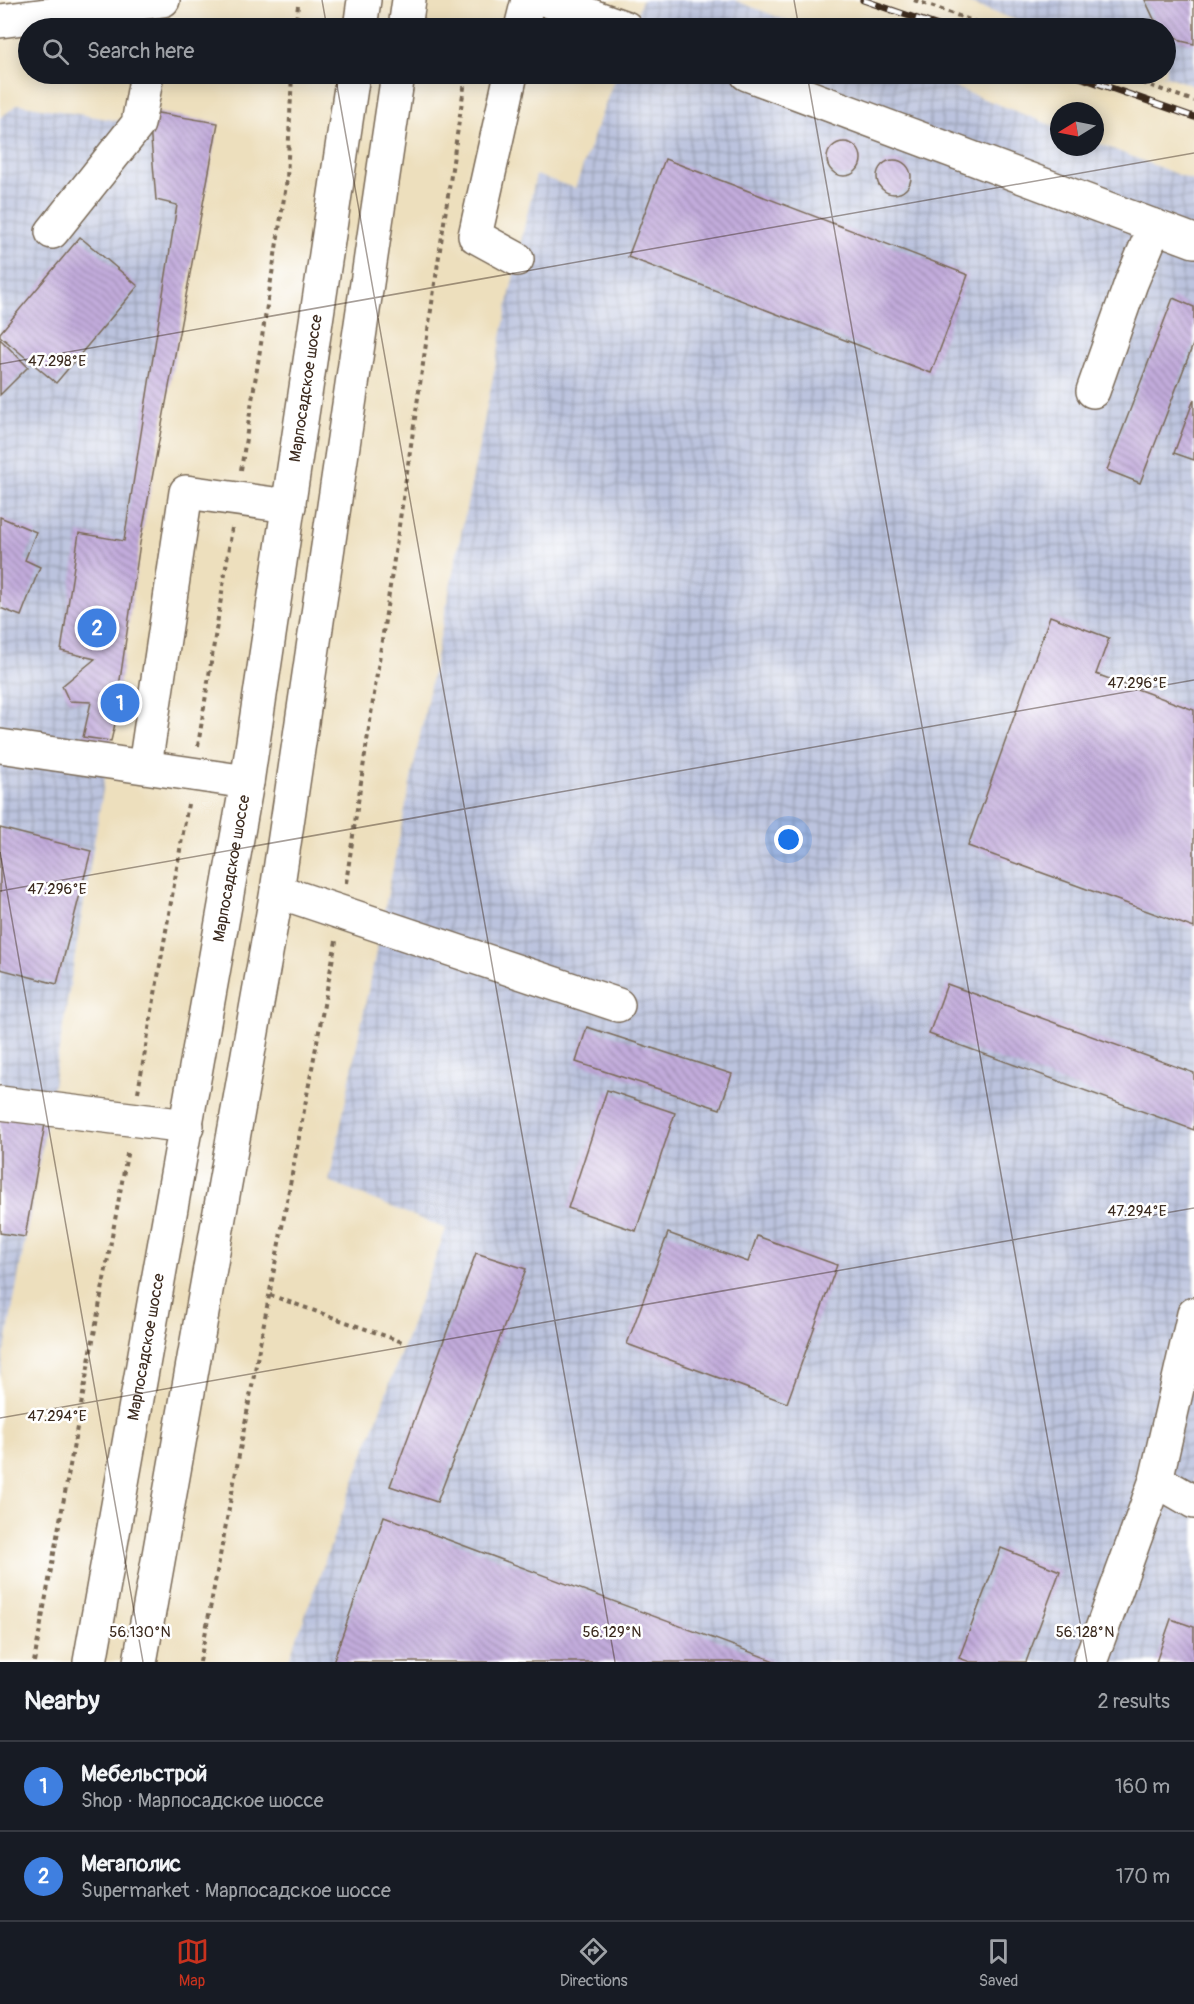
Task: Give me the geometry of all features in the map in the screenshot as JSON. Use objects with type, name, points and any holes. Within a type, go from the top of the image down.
[{"type":"main road","points":[[1,20],[162,0],[158,18]]},
{"type":"main road","points":[[361,18],[364,0]]},
{"type":"main road","points":[[406,18],[409,0]]},
{"type":"main road","points":[[524,18],[528,0]]},
{"type":"main road","points":[[546,0],[597,18]]},
{"type":"main road","points":[[52,232],[138,124],[145,84]]},
{"type":"main road","name":"Марпосадское шоссе","points":[[90,1662],[248,782],[352,84]]},
{"type":"main road","points":[[140,1662],[277,891],[397,84]]},
{"type":"main road","points":[[509,84],[475,236],[517,259]]},
{"type":"main road","points":[[774,84],[1194,241]]},
{"type":"main road","points":[[1093,391],[1131,283],[1155,226]]},
{"type":"main road","points":[[145,766],[186,492],[289,506]]},
{"type":"main road","points":[[0,746],[248,782]]},
{"type":"main road","points":[[277,891],[618,1005]]},
{"type":"main road","points":[[0,1102],[187,1126]]},
{"type":"main road","points":[[1090,1662],[1156,1480],[1194,1314]]},
{"type":"main road","points":[[1156,1480],[1194,1502]]},
{"type":"path","points":[[914,0],[965,18]]},
{"type":"path","points":[[296,18],[298,6]]},
{"type":"path","points":[[239,479],[286,179],[291,84]]},
{"type":"path","points":[[346,886],[465,84]]},
{"type":"path","points":[[1146,84],[1194,101]]},
{"type":"path","points":[[200,729],[233,520]]},
{"type":"path","points":[[136,1102],[189,796]]},
{"type":"path","points":[[200,1662],[337,936]]},
{"type":"path","points":[[34,1662],[129,1142]]},
{"type":"path","points":[[270,1295],[405,1342]]},
{"type":"shaded area","points":[[642,0],[734,0],[780,18],[636,18]]},
{"type":"shaded area","points":[[960,0],[1194,0],[1194,86],[1176,79],[1176,18],[1010,18]]},
{"type":"shaded area","points":[[612,84],[946,84],[1050,125],[1050,156],[1104,156],[1104,146],[1194,181],[1194,1662],[288,1662],[446,1229],[329,1182],[536,175],[575,188]]},
{"type":"shaded area","points":[[18,104],[138,124],[152,112],[218,123],[140,543],[119,687],[143,709],[114,725],[49,1109],[0,1377],[0,118]]},
{"type":"building","points":[[1145,0],[1194,0],[1194,44],[1181,41],[1176,37],[1176,18],[1154,18]]},
{"type":"building","points":[[152,112],[218,123],[140,543],[119,687],[143,709],[115,724],[111,741],[83,737],[91,702],[69,701],[62,686],[95,659],[61,651],[79,533],[124,541],[177,205],[156,200],[150,127]]},
{"type":"building","points":[[844,142],[856,147],[861,159],[856,171],[844,176],[832,171],[827,159],[832,147]]},
{"type":"building","points":[[665,159],[968,275],[931,373],[628,257]]},
{"type":"building","points":[[894,160],[906,165],[911,177],[906,189],[894,194],[882,189],[877,177],[882,165]]},
{"type":"building","points":[[80,237],[138,286],[56,383],[0,336],[0,333]]},
{"type":"building","points":[[1173,298],[1194,307],[1194,342],[1140,483],[1107,470]]},
{"type":"building","points":[[0,339],[28,367],[0,395]]},
{"type":"building","points":[[1194,399],[1194,460],[1174,453]]},
{"type":"building","points":[[0,517],[36,532],[25,560],[40,567],[21,616],[0,608]]},
{"type":"building","points":[[1050,616],[1109,638],[1096,674],[1194,710],[1194,928],[968,846]]},
{"type":"building","points":[[0,828],[91,851],[57,984],[0,969]]},
{"type":"building","points":[[947,984],[1194,1073],[1194,1130],[929,1034]]},
{"type":"building","points":[[587,1027],[732,1074],[720,1109],[576,1062]]},
{"type":"building","points":[[607,1090],[675,1113],[636,1231],[568,1208]]},
{"type":"building","points":[[0,1116],[45,1124],[25,1237],[0,1233]]},
{"type":"building","points":[[668,1233],[748,1262],[757,1236],[837,1265],[787,1403],[627,1344]]},
{"type":"building","points":[[476,1253],[526,1269],[437,1502],[390,1486]]},
{"type":"building","points":[[384,1516],[777,1662],[333,1662]]},
{"type":"building","points":[[1001,1548],[1060,1571],[1026,1662],[970,1662],[959,1658]]},
{"type":"building","points":[[1171,1619],[1194,1627],[1194,1662],[1156,1662]]},
{"type":"railway","points":[[863,0],[915,18]]},
{"type":"railway","points":[[1100,84],[1194,117]]},
{"type":"place","name":"Мегаполис","points":[[97,628]]},
{"type":"place","name":"Мебельстрой","points":[[120,703]]}]
